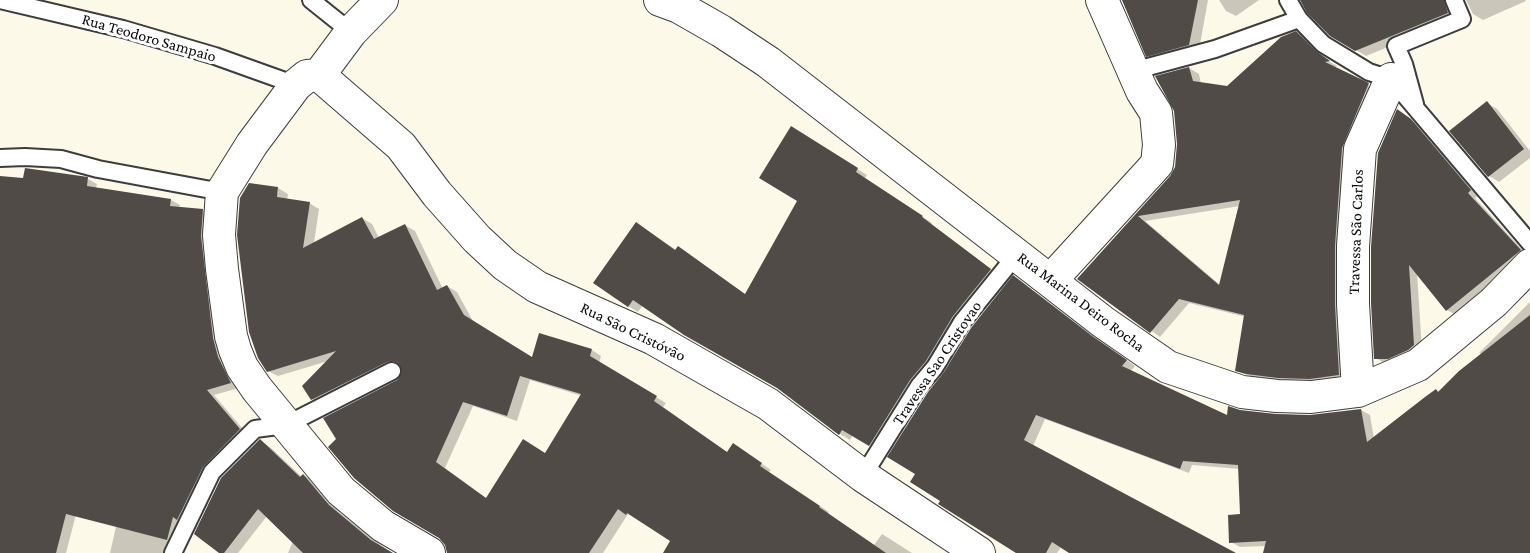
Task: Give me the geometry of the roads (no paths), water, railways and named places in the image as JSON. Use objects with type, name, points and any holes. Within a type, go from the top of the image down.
[{"type":"street","points":[[382,0],[252,144],[222,192],[219,235],[231,336],[242,367],[340,490],[383,526],[429,553]]},
{"type":"street","name":"Rua Marina Deiro Rocha","points":[[660,0],[721,31],[768,62],[1103,322],[1168,366],[1242,392],[1311,397],[1358,391],[1418,365],[1494,302],[1530,265]]},
{"type":"street","points":[[1051,280],[1157,164],[1159,145],[1156,113],[1142,92],[1102,0]]},
{"type":"street","name":"Travessa São Carlos","points":[[1358,391],[1353,304],[1355,195],[1360,149],[1390,79]]},
{"type":"street","name":"Rua São Cristóvão","points":[[308,80],[401,146],[437,194],[477,239],[505,265],[537,287],[654,339],[768,404],[863,476],[979,553]]},
{"type":"lane","name":"Rua Teodoro Sampaio","points":[[0,0],[123,29],[308,80]]},
{"type":"lane","points":[[311,0],[351,32]]},
{"type":"lane","points":[[1288,0],[1299,19],[1323,44],[1369,72],[1390,79],[1530,243]]},
{"type":"lane","points":[[1417,111],[1404,64],[1396,46],[1462,19],[1454,0]]},
{"type":"lane","points":[[1133,71],[1215,49],[1299,19]]},
{"type":"lane","points":[[0,158],[61,159],[98,169],[222,192]]},
{"type":"lane","name":"Travessa Sao Cristovao","points":[[863,476],[962,322],[1017,254]]},
{"type":"lane","points":[[173,553],[212,472],[255,429],[286,425],[392,371]]}]
